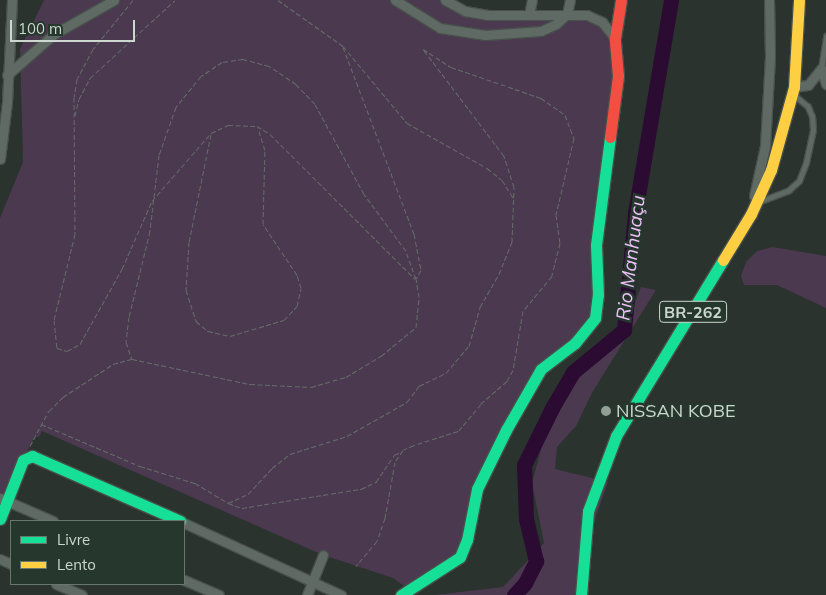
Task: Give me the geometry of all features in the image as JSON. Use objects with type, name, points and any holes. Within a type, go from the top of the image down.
[{"type":"main road","points":[[401,595],[460,557],[467,540],[477,489],[506,430],[541,370],[575,343],[595,318],[598,295],[596,245],[618,76],[615,38],[621,0]]},
{"type":"main road","name":"BR-262","points":[[581,595],[588,511],[616,436],[751,214],[771,170],[794,91],[799,0]]},
{"type":"main road","points":[[0,519],[4,500],[23,460],[32,456],[178,520]]},
{"type":"street","points":[[0,159],[12,0]]},
{"type":"street","points":[[7,75],[54,34],[114,0]]},
{"type":"street","points":[[395,0],[440,28],[486,36],[541,31],[556,24],[567,14],[570,0]]},
{"type":"street","points":[[445,0],[466,11],[480,14],[587,15],[602,22],[615,38]]},
{"type":"street","points":[[529,15],[532,0]]},
{"type":"street","points":[[751,214],[765,146],[770,56],[768,0]]},
{"type":"street","points":[[794,91],[808,85],[821,69]]},
{"type":"street","points":[[821,69],[826,84]]},
{"type":"street","points":[[4,500],[50,520]]},
{"type":"street","points":[[185,523],[341,595]]},
{"type":"street","points":[[307,595],[324,554]]},
{"type":"street","points":[[185,580],[219,595]]},
{"type":"street","points":[[58,585],[82,595]]},
{"type":"lane","points":[[821,69],[826,36]]},
{"type":"lane","points":[[757,202],[789,190],[798,181],[806,163],[813,130],[812,117],[808,107],[794,91]]},
{"type":"path","points":[[133,0],[82,66],[74,97],[75,234],[54,320],[57,348],[67,351],[80,344],[122,269],[152,201],[211,134],[228,125],[257,126],[282,144],[416,279]]},
{"type":"path","points":[[75,119],[79,99],[90,78],[175,0]]},
{"type":"path","points":[[278,0],[343,46],[407,123],[487,168],[502,180],[514,200]]},
{"type":"path","points":[[343,46],[414,234],[420,270],[416,279]]},
{"type":"path","points":[[40,424],[140,466],[195,483],[228,503],[242,508],[361,489],[376,482],[394,455],[458,432],[481,404],[507,381],[513,370],[523,311],[548,284],[557,264],[560,243],[556,215],[574,138],[565,115],[541,98],[451,67],[423,49],[504,156],[512,175],[514,200],[512,242],[499,274],[480,308],[469,346],[460,359],[446,373],[419,386],[407,402],[347,436],[309,446],[281,460],[248,494],[228,503]]},
{"type":"path","points":[[23,460],[40,424],[49,411],[80,384],[113,364],[132,359],[250,384],[296,388],[322,385],[346,377],[382,356],[410,334],[419,313],[416,279],[406,252],[364,194],[315,104],[288,78],[261,63],[238,59],[222,62],[201,76],[187,91],[162,140],[152,201],[150,230],[129,317],[126,342],[132,359]]},
{"type":"path","points":[[211,134],[189,242],[186,290],[196,321],[208,331],[230,336],[284,320],[297,306],[301,288],[297,275],[263,224],[265,150],[257,126]]},
{"type":"path","points":[[356,566],[377,541],[390,496],[391,473],[404,450]]},
{"type":"shaded area","points":[[44,0],[445,0],[465,11],[587,15],[615,38],[612,120],[595,318],[541,369],[477,489],[460,557],[408,589],[393,578],[323,555],[42,431],[39,437],[35,436],[23,460],[0,519],[0,218],[23,162],[20,49]]},
{"type":"shaded area","points":[[772,247],[826,256],[826,308],[777,285],[744,285],[741,276],[746,262],[757,251]]},
{"type":"shaded area","points":[[641,287],[656,290],[593,391],[576,426],[557,447],[555,469],[608,482],[594,522],[588,595],[435,595],[503,587],[544,543],[532,483],[552,408],[573,372],[624,330]]},
{"type":"waterway","name":"Rio Manhuaçu","points":[[514,595],[525,583],[536,561],[526,519],[524,465],[552,408],[573,372],[624,330],[635,213],[671,0]]},
{"type":"traffic: fast","points":[[401,595],[460,557],[467,540],[477,489],[506,430],[541,369],[575,343],[595,318],[598,295],[596,245],[610,137]]},
{"type":"traffic: fast","points":[[581,595],[588,511],[616,436],[723,260]]},
{"type":"traffic: fast","points":[[0,519],[23,460],[32,456],[178,520]]},
{"type":"traffic: slow","points":[[723,260],[751,214],[771,170],[794,87],[799,0]]},
{"type":"traffic: jam","points":[[610,137],[618,76],[615,38],[621,0]]},
{"type":"place","name":"NISSAN KOBE","points":[[606,411]]}]
